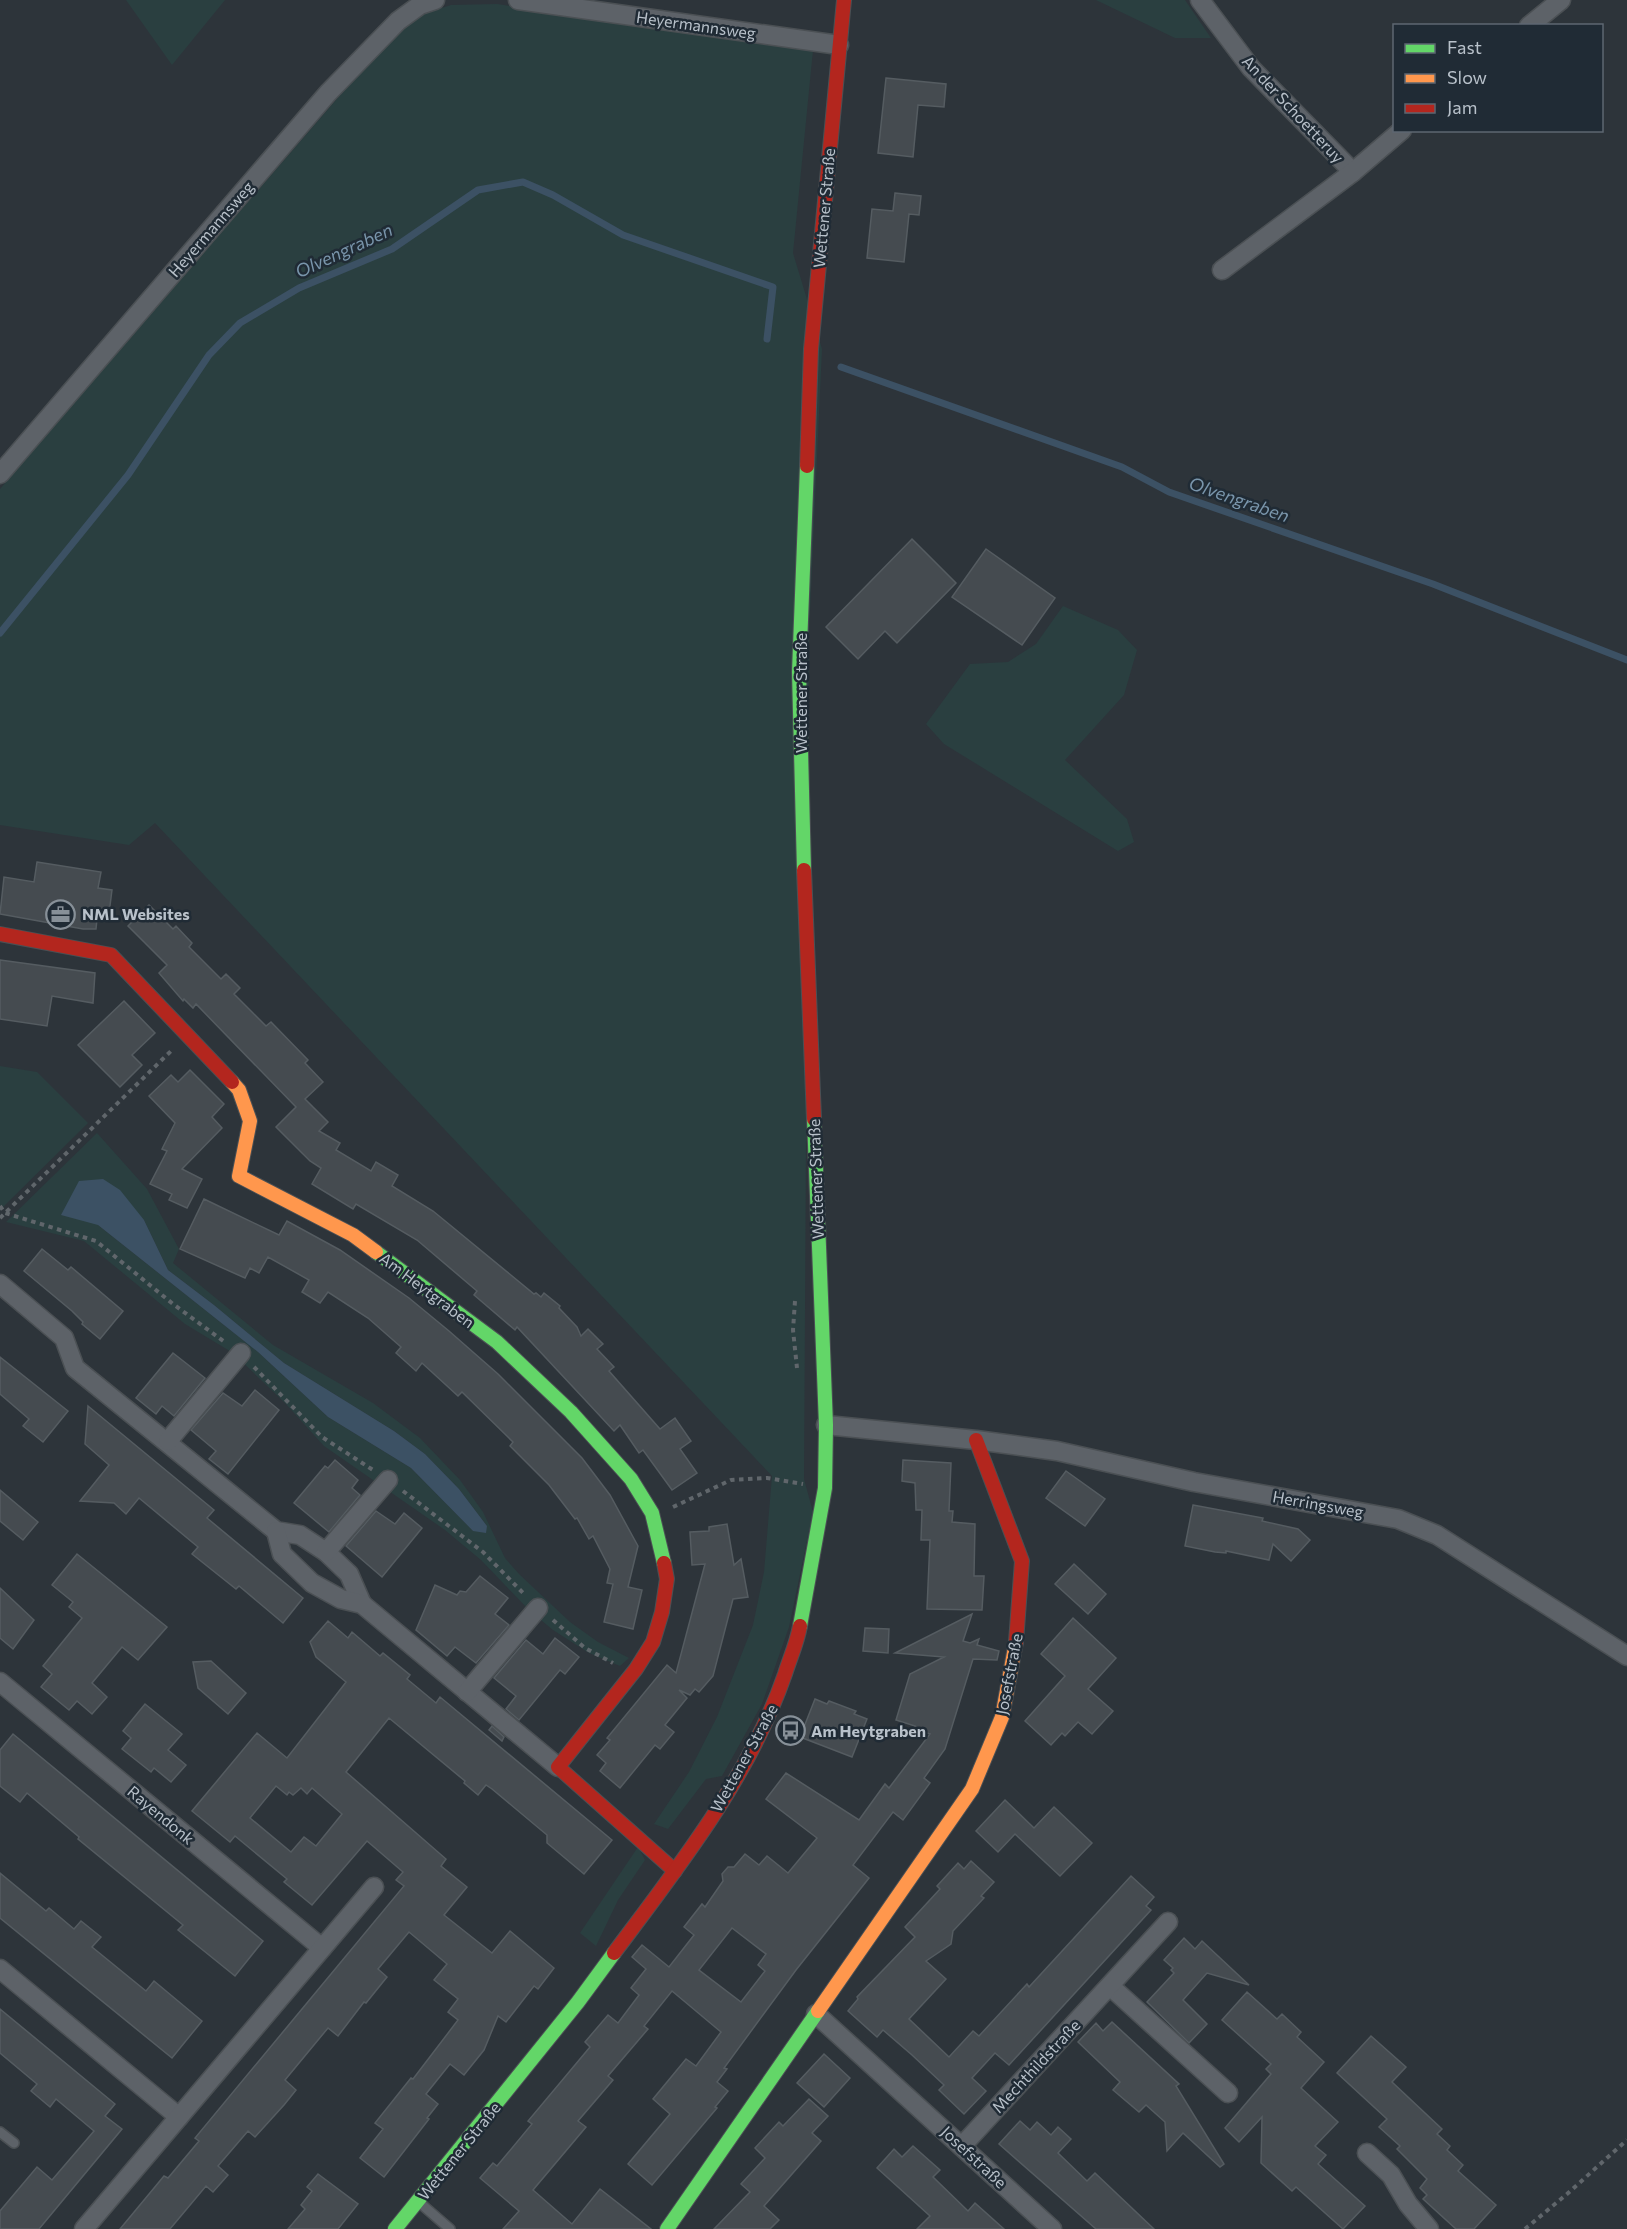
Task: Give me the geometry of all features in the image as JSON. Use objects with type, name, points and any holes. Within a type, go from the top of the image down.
[{"type":"street","name":"Heyermannsweg","points":[[0,474],[328,93],[398,21],[420,5],[435,0]]},
{"type":"street","name":"Heyermannsweg","points":[[518,0],[839,45]]},
{"type":"street","name":"Wettener Straße","points":[[395,2229],[578,2002],[675,1871],[730,1791],[773,1709],[798,1636],[825,1488],[826,1425],[805,905],[799,672],[811,349],[844,0]]},
{"type":"street","name":"An der Schoetteruy","points":[[1200,0],[1251,68],[1353,172],[1222,270]]},
{"type":"street","points":[[1531,24],[1561,0]]},
{"type":"street","points":[[1353,172],[1400,132]]},
{"type":"street","name":"Am Heytgraben","points":[[0,934],[111,956],[239,1090],[250,1121],[239,1176],[353,1235],[497,1342],[571,1412],[631,1479],[652,1513],[662,1547],[667,1579],[662,1612],[653,1642],[636,1669],[558,1767]]},
{"type":"street","points":[[0,1284],[64,1338],[75,1368],[168,1441],[276,1531],[300,1535],[326,1552],[349,1574],[362,1604]]},
{"type":"street","points":[[168,1441],[241,1353]]},
{"type":"street","points":[[826,1425],[976,1440]]},
{"type":"street","name":"Herringsweg","points":[[976,1440],[1058,1451],[1194,1482],[1398,1519],[1437,1535],[1627,1656]]},
{"type":"street","name":"Josefstraße","points":[[667,2229],[972,1789],[1002,1717],[1018,1629],[1022,1561],[976,1440]]},
{"type":"street","points":[[326,1552],[388,1480]]},
{"type":"street","points":[[276,1531],[282,1554],[312,1583],[341,1599],[362,1604],[558,1767],[675,1871]]},
{"type":"street","points":[[467,1692],[538,1608]]},
{"type":"street","name":"Rayendonk","points":[[0,1682],[322,1948]]},
{"type":"street","points":[[84,2229],[374,1887]]},
{"type":"street","name":"Mechthildstraße","points":[[962,2146],[1168,1922]]},
{"type":"street","points":[[0,1969],[179,2117]]},
{"type":"street","points":[[1110,1986],[1227,2093]]},
{"type":"street","name":"Josefstraße","points":[[816,2014],[1052,2229]]},
{"type":"street","points":[[1367,2154],[1391,2175],[1408,2204],[1429,2229]]},
{"type":"lane","points":[[0,2132],[14,2143]]},
{"type":"lane","points":[[418,2202],[450,2229]]},
{"type":"path","points":[[0,1218],[189,1037]]},
{"type":"path","points":[[0,1206],[5,1213],[96,1241],[173,1304],[241,1353],[322,1437],[388,1480],[483,1552],[538,1608],[585,1648],[620,1666],[636,1669]]},
{"type":"path","points":[[652,1513],[665,1510],[731,1480],[766,1478],[825,1488]]},
{"type":"path","points":[[1525,2229],[1627,2140]]},
{"type":"green space","points":[[126,0],[225,0],[172,65]]},
{"type":"green space","points":[[1096,0],[1185,0],[1211,38],[1175,38]]},
{"type":"green space","points":[[497,4],[813,50],[793,253],[822,349],[809,633],[804,1479],[813,1512],[789,1627],[762,1704],[722,1776],[706,1779],[668,1829],[654,1824],[689,1772],[717,1717],[753,1625],[764,1572],[772,1476],[155,823],[129,845],[0,825],[0,489],[336,100],[402,28],[426,13],[451,5]]},
{"type":"green space","points":[[1063,606],[1118,630],[1137,650],[1124,695],[1065,760],[1127,819],[1134,842],[1118,851],[944,744],[926,724],[970,664],[1008,662],[1036,644]]},
{"type":"green space","points":[[0,1066],[37,1072],[88,1123],[0,1210]]},
{"type":"green space","points":[[97,1133],[147,1189],[179,1249],[173,1263],[273,1345],[373,1403],[420,1438],[460,1480],[483,1512],[505,1558],[519,1574],[570,1622],[598,1642],[629,1658],[620,1666],[589,1653],[553,1630],[529,1610],[481,1560],[445,1530],[324,1446],[285,1403],[233,1353],[185,1324],[84,1241],[6,1222]],"holes":[[[144,1220],[168,1270],[284,1363],[394,1431],[425,1454],[459,1489],[487,1526],[473,1531],[411,1468],[328,1417],[258,1352],[98,1225]]]},
{"type":"green space","points":[[638,1847],[645,1860],[618,1900],[596,1946],[580,1933]]},
{"type":"water","points":[[103,1179],[120,1190],[144,1220],[168,1270],[284,1363],[394,1431],[425,1454],[459,1489],[487,1526],[486,1533],[473,1531],[411,1468],[328,1417],[258,1352],[98,1225],[61,1215],[79,1181]]},
{"type":"building","points":[[886,78],[946,84],[944,107],[918,105],[913,157],[878,153]]},
{"type":"building","points":[[895,193],[921,196],[919,215],[909,214],[904,262],[867,258],[872,209],[893,211]]},
{"type":"building","points":[[912,539],[956,583],[897,643],[885,631],[858,659],[826,627]]},
{"type":"building","points":[[986,549],[1055,598],[1022,645],[952,597]]},
{"type":"building","points":[[37,862],[101,872],[98,888],[112,890],[108,921],[97,919],[96,929],[83,929],[0,914],[4,877],[34,882]]},
{"type":"building","points":[[149,905],[173,929],[176,926],[192,943],[189,947],[221,979],[226,974],[240,988],[234,994],[266,1026],[271,1022],[308,1060],[305,1063],[323,1082],[305,1099],[328,1122],[319,1131],[340,1143],[336,1150],[371,1171],[376,1162],[398,1175],[392,1186],[433,1211],[534,1294],[541,1297],[544,1293],[560,1306],[559,1308],[577,1327],[581,1336],[588,1329],[603,1344],[597,1349],[614,1367],[609,1371],[660,1429],[675,1418],[691,1441],[680,1449],[697,1473],[672,1490],[643,1450],[639,1453],[620,1425],[614,1431],[517,1327],[515,1330],[474,1295],[477,1291],[417,1240],[356,1204],[353,1209],[312,1184],[321,1168],[310,1161],[276,1127],[296,1107],[196,1004],[193,1008],[184,999],[183,1001],[159,973],[167,965],[128,926]]},
{"type":"building","points":[[0,960],[95,973],[93,1003],[52,996],[47,1026],[0,1019]]},
{"type":"building","points":[[124,1001],[155,1033],[132,1055],[142,1065],[120,1087],[78,1045]]},
{"type":"building","points":[[190,1070],[224,1104],[212,1117],[222,1128],[182,1169],[202,1179],[187,1208],[169,1200],[172,1194],[150,1184],[167,1151],[162,1149],[175,1123],[149,1096],[171,1075],[178,1082]]},
{"type":"building","points":[[204,1199],[279,1235],[287,1221],[340,1250],[409,1298],[449,1331],[498,1374],[582,1458],[610,1495],[638,1546],[628,1587],[642,1590],[633,1629],[604,1622],[613,1584],[607,1583],[610,1569],[593,1536],[589,1539],[577,1518],[575,1519],[549,1485],[510,1446],[513,1442],[462,1392],[458,1396],[422,1363],[416,1371],[396,1353],[401,1347],[368,1318],[328,1292],[320,1303],[302,1292],[309,1280],[268,1257],[259,1273],[250,1268],[245,1278],[180,1249]]},
{"type":"building","points":[[42,1249],[68,1270],[71,1267],[123,1311],[100,1339],[82,1324],[83,1322],[72,1311],[24,1271]]},
{"type":"building","points":[[173,1353],[205,1378],[174,1416],[162,1406],[156,1414],[136,1398]]},
{"type":"building","points":[[0,1357],[68,1411],[43,1442],[23,1426],[29,1419],[0,1394]]},
{"type":"building","points":[[255,1390],[279,1410],[228,1474],[209,1459],[216,1451],[191,1430],[223,1393],[242,1406]]},
{"type":"building","points":[[88,1406],[214,1510],[207,1518],[303,1598],[283,1623],[239,1586],[236,1589],[192,1554],[198,1547],[139,1498],[126,1514],[114,1503],[80,1501],[109,1465],[85,1444]]},
{"type":"building","points":[[335,1460],[358,1480],[352,1488],[360,1495],[329,1532],[294,1503],[325,1466],[328,1468]]},
{"type":"building","points":[[903,1460],[951,1463],[949,1511],[953,1511],[952,1522],[975,1524],[974,1576],[984,1576],[982,1610],[927,1609],[930,1540],[921,1540],[922,1510],[916,1510],[915,1483],[902,1481]]},
{"type":"building","points":[[1066,1471],[1105,1499],[1085,1526],[1046,1498]]},
{"type":"building","points":[[0,1490],[38,1522],[23,1540],[0,1521]]},
{"type":"building","points":[[1193,1505],[1263,1518],[1262,1521],[1298,1529],[1310,1540],[1291,1561],[1273,1544],[1269,1560],[1226,1551],[1226,1553],[1215,1552],[1185,1546]]},
{"type":"building","points":[[376,1511],[395,1524],[404,1513],[422,1528],[382,1577],[346,1546]]},
{"type":"building","points":[[727,1524],[734,1565],[741,1559],[748,1597],[733,1599],[713,1676],[699,1692],[695,1689],[690,1695],[679,1690],[687,1698],[665,1725],[674,1732],[660,1749],[655,1745],[620,1788],[600,1771],[606,1763],[597,1755],[610,1740],[607,1738],[667,1665],[676,1673],[705,1564],[692,1565],[690,1532],[709,1531],[709,1527]]},
{"type":"building","points":[[77,1554],[167,1627],[138,1660],[122,1647],[92,1683],[107,1697],[92,1714],[77,1701],[69,1710],[41,1687],[52,1674],[43,1666],[82,1618],[69,1607],[73,1602],[52,1585]]},
{"type":"building","points":[[1074,1564],[1106,1594],[1088,1614],[1055,1584]]},
{"type":"building","points":[[480,1576],[508,1598],[495,1614],[509,1625],[476,1663],[455,1647],[447,1656],[416,1630],[435,1585],[457,1595],[460,1591],[466,1592]]},
{"type":"building","points":[[0,1588],[34,1620],[13,1649],[0,1638]]},
{"type":"building","points":[[972,1614],[963,1641],[970,1643],[979,1639],[977,1645],[999,1651],[997,1660],[973,1659],[945,1749],[924,1778],[930,1783],[903,1820],[893,1812],[853,1865],[869,1878],[796,1970],[724,2068],[727,2069],[717,2082],[728,2091],[715,2107],[717,2108],[652,2185],[628,2164],[670,2114],[653,2099],[686,2059],[696,2066],[721,2032],[672,1991],[644,2026],[648,2029],[608,2076],[613,2080],[578,2121],[586,2127],[533,2190],[572,2224],[600,2189],[651,2229],[503,2229],[519,2211],[480,2178],[493,2163],[497,2166],[532,2124],[528,2121],[590,2047],[585,2042],[608,2015],[618,2023],[639,1995],[631,1988],[646,1969],[632,1957],[642,1945],[669,1967],[694,1935],[684,1927],[702,1904],[705,1907],[723,1881],[722,1874],[728,1867],[734,1867],[745,1854],[759,1865],[767,1856],[788,1873],[817,1838],[766,1799],[786,1773],[859,1820],[885,1784],[889,1788],[930,1734],[896,1720],[910,1674],[944,1657],[895,1653]],"holes":[[[732,1928],[766,1954],[758,1965],[765,1971],[741,2002],[699,1970]]]},
{"type":"building","points":[[1073,1618],[1116,1658],[1088,1689],[1113,1711],[1092,1734],[1078,1722],[1065,1736],[1062,1733],[1051,1745],[1025,1721],[1065,1676],[1041,1654]]},
{"type":"building","points":[[328,1621],[348,1638],[352,1632],[380,1656],[383,1653],[410,1675],[407,1679],[436,1703],[440,1697],[612,1840],[584,1874],[547,1843],[547,1835],[492,1789],[486,1785],[478,1795],[464,1783],[465,1781],[389,1718],[346,1772],[446,1859],[441,1866],[467,1887],[444,1915],[492,1953],[510,1931],[554,1968],[538,1989],[534,1986],[506,2022],[498,2016],[484,2050],[464,2075],[450,2064],[426,2094],[438,2104],[384,2177],[360,2158],[383,2129],[375,2123],[411,2078],[413,2079],[458,2020],[448,2012],[458,1999],[434,1980],[447,1964],[409,1932],[378,1969],[387,1977],[366,2003],[364,2002],[338,2036],[328,2028],[285,2080],[296,2090],[284,2105],[255,2137],[248,2131],[218,2166],[228,2175],[213,2192],[206,2186],[170,2229],[120,2229],[164,2176],[168,2178],[199,2141],[195,2138],[404,1886],[396,1880],[403,1872],[367,1841],[312,1905],[284,1882],[287,1879],[235,1836],[230,1842],[192,1811],[257,1733],[287,1758],[346,1682],[316,1657],[310,1642]],"holes":[[[276,1786],[287,1795],[289,1792],[293,1795],[301,1788],[307,1794],[312,1788],[342,1814],[316,1846],[304,1837],[291,1852],[250,1818]]]},
{"type":"building","points":[[865,1628],[889,1629],[888,1653],[863,1651]]},
{"type":"building","points":[[555,1638],[579,1657],[565,1674],[560,1670],[519,1720],[506,1709],[516,1696],[494,1678],[526,1640],[543,1654]]},
{"type":"building","points":[[211,1661],[246,1693],[228,1714],[198,1688],[193,1662]]},
{"type":"building","points":[[815,1699],[827,1704],[829,1701],[856,1711],[854,1714],[867,1719],[852,1757],[800,1737]]},
{"type":"building","points":[[145,1704],[182,1734],[168,1750],[186,1765],[171,1782],[154,1768],[151,1772],[122,1749],[131,1738],[123,1731]]},
{"type":"building","points":[[492,1726],[504,1737],[502,1741],[489,1730]]},
{"type":"building","points":[[13,1734],[263,1941],[235,1976],[178,1930],[183,1925],[78,1839],[79,1837],[27,1793],[20,1802],[0,1786],[0,1750]]},
{"type":"building","points":[[1005,1800],[1034,1828],[1054,1807],[1092,1843],[1060,1876],[1015,1834],[998,1852],[976,1831]]},
{"type":"building","points":[[971,1861],[994,1882],[981,1896],[984,1898],[953,1931],[951,1944],[926,1961],[946,1979],[909,2019],[949,2057],[973,2031],[979,2036],[1027,1984],[1029,1987],[1131,1876],[1154,1897],[1146,1906],[1151,1910],[1009,2065],[995,2053],[972,2078],[986,2091],[964,2114],[939,2090],[944,2085],[912,2055],[883,2030],[877,2037],[848,2011],[858,1999],[857,1997],[915,1937],[905,1927],[940,1889],[937,1886],[958,1863],[964,1869]]},
{"type":"building","points":[[0,1873],[46,1911],[49,1908],[74,1929],[81,1921],[101,1937],[92,1947],[146,1991],[154,1981],[202,2021],[172,2058],[0,1918]]},
{"type":"building","points":[[1184,1938],[1195,1949],[1202,1941],[1249,1985],[1207,1973],[1183,2000],[1207,2024],[1189,2043],[1147,2002],[1174,1973],[1171,1970],[1173,1968],[1164,1960]]},
{"type":"building","points":[[1247,1992],[1277,2019],[1282,2014],[1301,2032],[1297,2037],[1324,2062],[1301,2088],[1338,2122],[1315,2146],[1326,2155],[1318,2164],[1365,2206],[1343,2229],[1296,2187],[1292,2191],[1261,2163],[1262,2117],[1239,2142],[1225,2128],[1271,2074],[1266,2069],[1271,2064],[1222,2020]]},
{"type":"building","points":[[0,2009],[115,2104],[105,2116],[122,2129],[39,2229],[0,2229],[0,2211],[37,2167],[52,2180],[94,2131],[56,2099],[50,2107],[31,2091],[37,2084],[0,2053]]},
{"type":"building","points":[[1112,2022],[1179,2084],[1176,2086],[1224,2164],[1220,2167],[1183,2133],[1167,2151],[1165,2122],[1146,2105],[1139,2112],[1113,2090],[1120,2082],[1078,2042],[1096,2023],[1103,2031]]},
{"type":"building","points":[[1371,2036],[1406,2067],[1392,2082],[1442,2129],[1437,2134],[1450,2146],[1447,2150],[1463,2165],[1458,2171],[1496,2205],[1474,2229],[1456,2229],[1423,2199],[1427,2195],[1420,2188],[1427,2179],[1397,2149],[1400,2146],[1379,2127],[1387,2119],[1337,2073]]},
{"type":"building","points":[[824,2054],[850,2078],[824,2107],[797,2083]]},
{"type":"building","points":[[809,2099],[828,2116],[812,2133],[821,2141],[764,2206],[779,2220],[770,2229],[714,2229],[750,2192],[741,2184],[765,2158],[755,2148],[779,2122],[783,2126]]},
{"type":"building","points":[[1020,2121],[1030,2130],[1037,2122],[1051,2135],[1058,2127],[1071,2139],[1058,2153],[1087,2181],[1095,2173],[1154,2229],[1096,2229],[999,2144]]},
{"type":"building","points":[[913,2146],[940,2170],[933,2177],[968,2211],[975,2203],[1004,2229],[917,2229],[930,2216],[877,2168],[894,2149],[902,2157]]},
{"type":"building","points":[[318,2174],[358,2204],[338,2229],[288,2229],[305,2209],[301,2205],[312,2191],[307,2187]]},
{"type":"waterway","name":"Olvengraben","points":[[0,633],[128,475],[209,355],[240,323],[299,288],[392,249],[478,190],[523,182],[553,195],[623,235],[773,287],[767,339]]},
{"type":"waterway","name":"Olvengraben","points":[[841,367],[1122,467],[1169,492],[1433,584],[1627,660]]},
{"type":"traffic: fast","points":[[804,870],[799,672],[807,466]]},
{"type":"traffic: fast","points":[[800,1626],[825,1488],[826,1425],[814,1119]]},
{"type":"traffic: fast","points":[[376,1252],[497,1342],[571,1412],[631,1479],[652,1513],[664,1563]]},
{"type":"traffic: fast","points":[[395,2229],[578,2002],[614,1953]]},
{"type":"traffic: fast","points":[[667,2229],[818,2011]]},
{"type":"traffic: slow","points":[[232,1082],[239,1090],[250,1121],[239,1176],[353,1235],[376,1252]]},
{"type":"traffic: slow","points":[[818,2011],[972,1789],[1002,1717],[1016,1642]]},
{"type":"traffic: jam","points":[[807,466],[811,349],[844,0]]},
{"type":"traffic: jam","points":[[804,870],[814,1119]]},
{"type":"traffic: jam","points":[[0,934],[111,955],[232,1082]]},
{"type":"traffic: jam","points":[[976,1440],[1022,1561],[1016,1642]]},
{"type":"traffic: jam","points":[[664,1563],[667,1579],[662,1612],[653,1642],[636,1669],[558,1767],[675,1871]]},
{"type":"traffic: jam","points":[[614,1953],[687,1854],[732,1785],[770,1712],[800,1626]]},
{"type":"place","name":"NML Websites","points":[[61,914]]},
{"type":"place","name":"Am Heytgraben","points":[[790,1731]]}]
